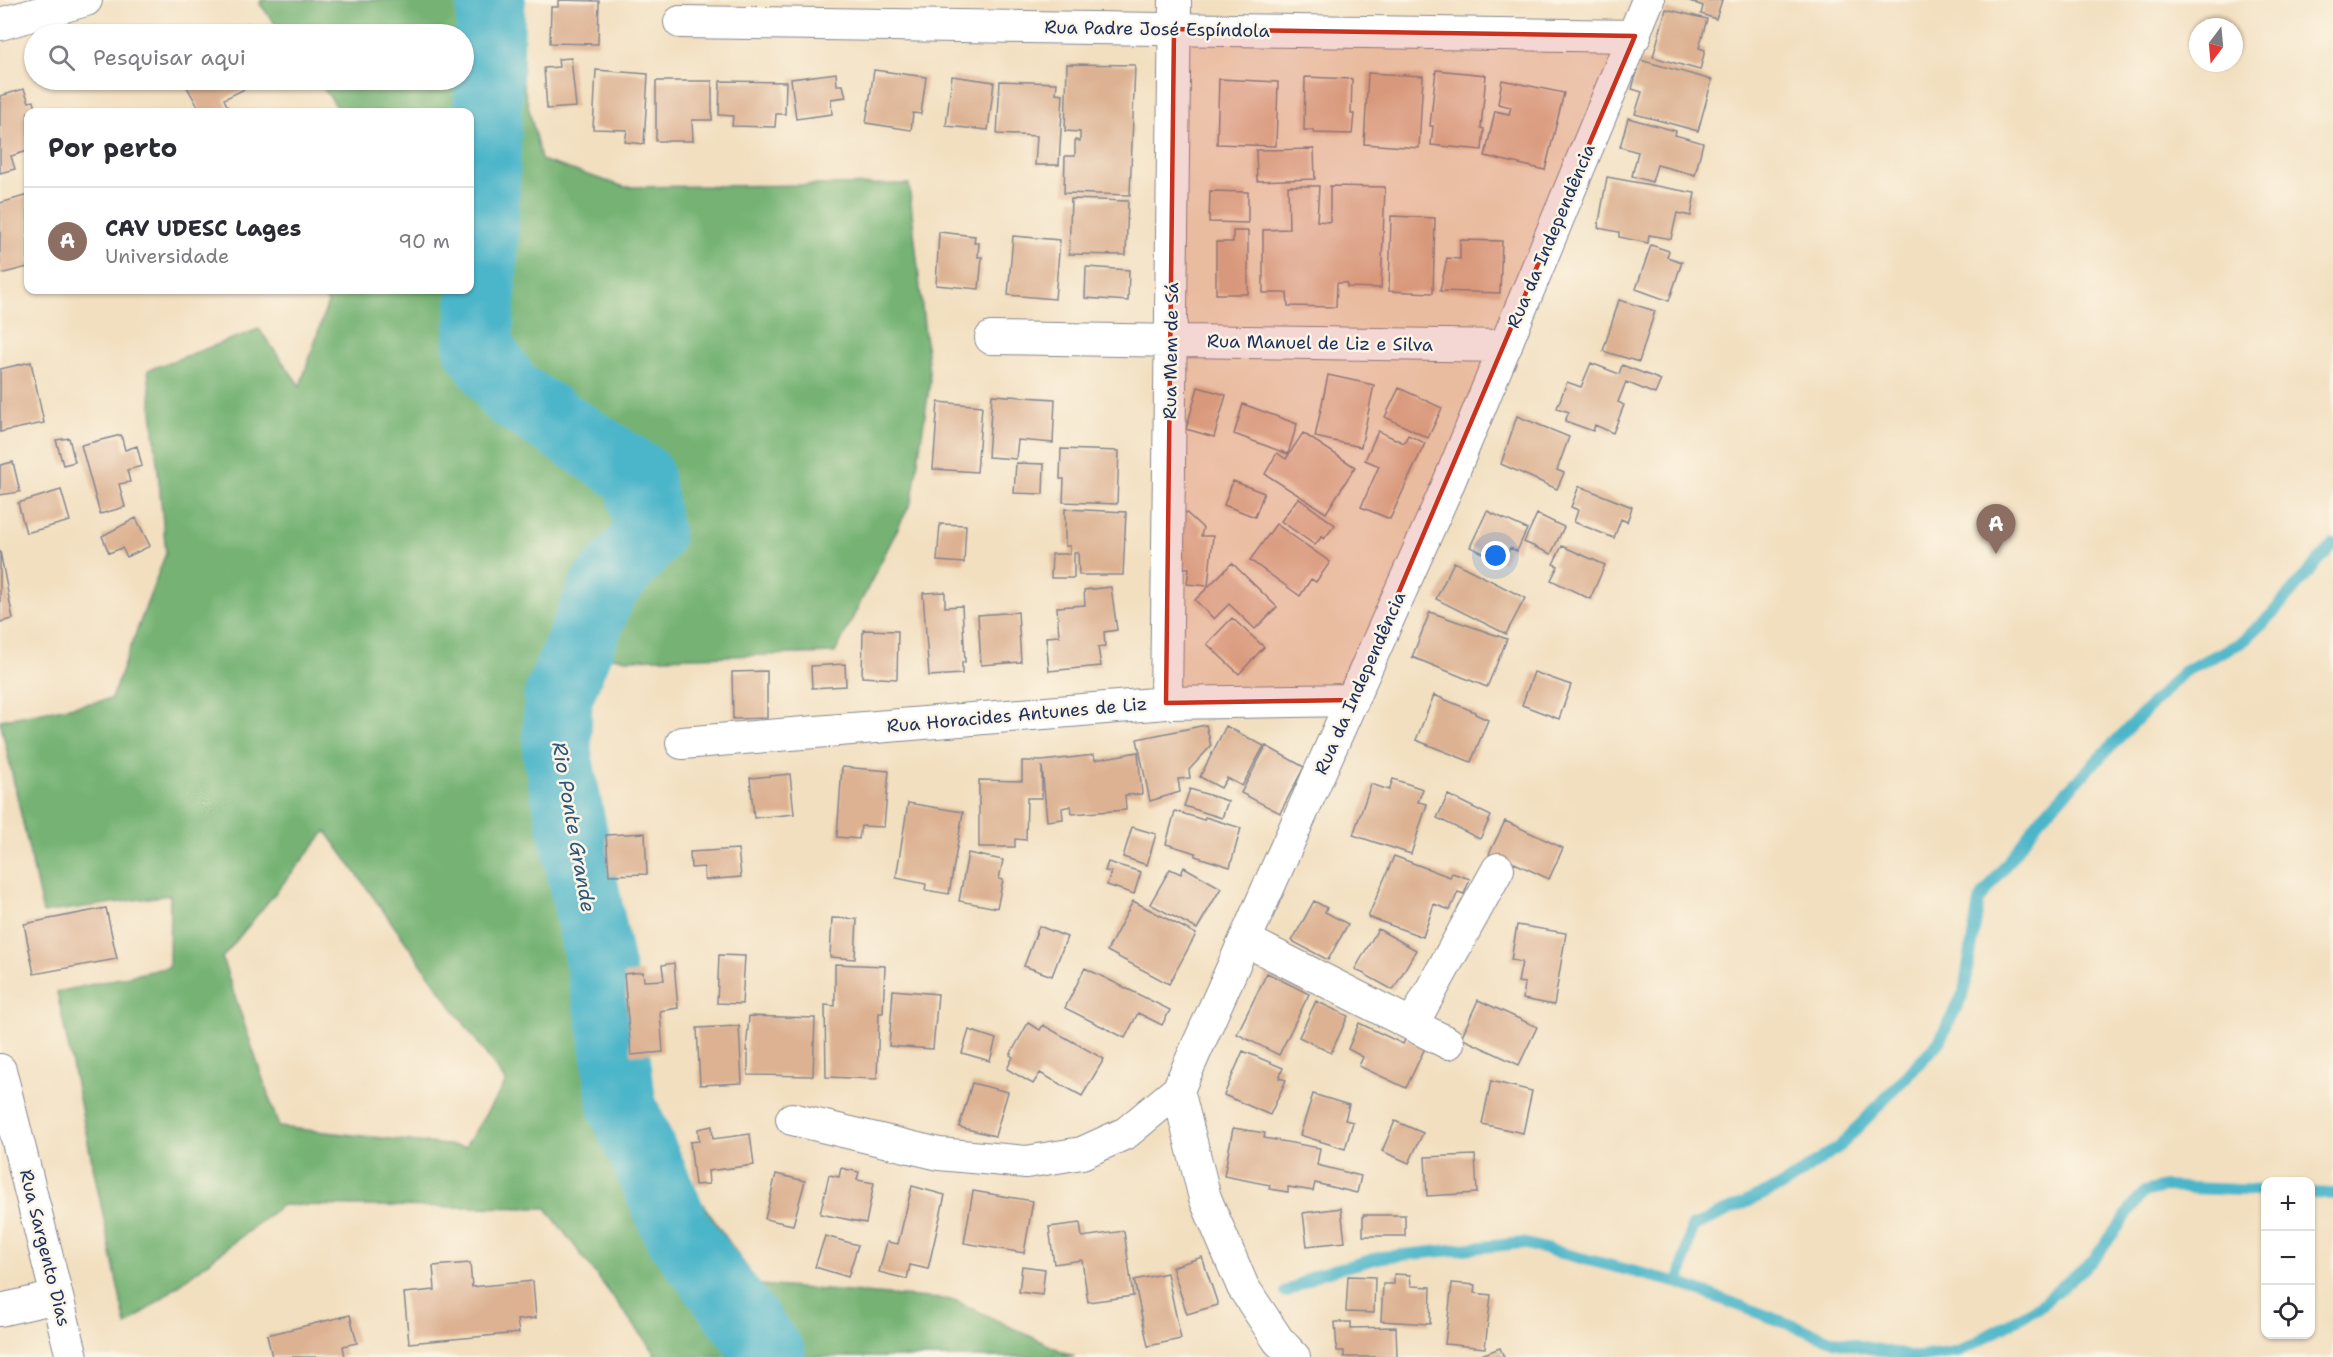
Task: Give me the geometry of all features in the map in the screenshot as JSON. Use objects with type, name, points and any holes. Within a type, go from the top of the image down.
[{"type":"street","points":[[0,24],[86,0]]},
{"type":"street","name":"Rua da Independência","points":[[1178,1090],[1447,487],[1648,0]]},
{"type":"street","name":"Rua Padre José Espíndola","points":[[680,22],[1174,15],[1635,36]]},
{"type":"street","name":"Rua Mem de Sá","points":[[1166,703],[1174,15]]},
{"type":"street","name":"Rua Manuel de Liz e Silva","points":[[991,338],[1506,346]]},
{"type":"street","name":"Rua Horacides Antunes de Liz","points":[[682,744],[1166,703],[1353,700]]},
{"type":"street","points":[[1412,1025],[1498,869]]},
{"type":"street","points":[[1245,940],[1448,1043]]},
{"type":"street","name":"Rua Sargento Dias","points":[[0,1070],[72,1357]]},
{"type":"street","points":[[792,1119],[939,1154],[1026,1162],[1082,1153],[1126,1133],[1178,1090],[1205,1198],[1243,1287],[1278,1340],[1294,1357]]},
{"type":"street","points":[[0,1310],[57,1297]]},
{"type":"highlighted area","points":[[1174,29],[1635,36],[1353,700],[1166,703]]},
{"type":"green space","points":[[261,0],[525,0],[518,62],[541,160],[625,187],[909,184],[930,382],[912,500],[835,653],[627,659],[560,651],[645,1121],[759,1285],[954,1300],[1074,1357],[654,1357],[655,1353],[546,1208],[282,1205],[126,1326],[57,992],[169,967],[170,895],[43,913],[0,720],[111,699],[166,553],[148,370],[259,329],[300,386],[328,302],[321,294],[474,294],[474,108],[338,108],[324,90],[474,90],[474,24],[275,24],[260,4]],"holes":[[[326,831],[506,1082],[465,1147],[279,1127],[222,958]]]},
{"type":"building","points":[[558,0],[599,1],[598,44],[550,43],[551,7],[558,7]]},
{"type":"building","points":[[1687,0],[1722,0],[1716,19],[1701,14],[1703,6]]},
{"type":"building","points":[[1666,9],[1707,19],[1699,48],[1705,50],[1700,70],[1653,57]]},
{"type":"building","points":[[571,58],[576,107],[547,109],[544,68],[559,67],[558,59]]},
{"type":"building","points":[[1640,60],[1712,80],[1698,131],[1635,114],[1642,92],[1632,89]]},
{"type":"building","points":[[1067,64],[1135,65],[1130,195],[1064,193],[1065,156],[1075,156],[1075,140],[1080,141],[1080,132],[1065,131]]},
{"type":"building","points":[[596,70],[648,74],[644,144],[625,142],[627,130],[593,129]]},
{"type":"building","points":[[874,70],[926,77],[921,114],[913,113],[911,130],[866,123]]},
{"type":"building","points":[[1436,70],[1486,75],[1481,128],[1484,129],[1482,150],[1431,145],[1433,126],[1430,126]]},
{"type":"building","points":[[836,73],[837,85],[843,85],[846,97],[831,99],[832,114],[796,119],[791,79]]},
{"type":"building","points":[[1368,73],[1423,76],[1419,148],[1364,144]]},
{"type":"building","points":[[952,76],[994,82],[988,130],[946,126]]},
{"type":"building","points":[[1305,77],[1352,79],[1351,114],[1354,114],[1352,134],[1314,133],[1314,130],[1304,130]]},
{"type":"building","points":[[1219,79],[1278,82],[1276,146],[1217,144]]},
{"type":"building","points":[[1502,80],[1564,93],[1545,170],[1485,156],[1495,111],[1509,114],[1511,107],[1498,104]]},
{"type":"building","points":[[656,81],[712,81],[712,120],[692,120],[693,141],[656,141]]},
{"type":"building","points":[[720,81],[786,82],[785,114],[776,114],[775,127],[732,126],[733,116],[719,115]]},
{"type":"building","points":[[1000,81],[1057,83],[1056,93],[1063,94],[1059,165],[1035,165],[1037,136],[997,134]]},
{"type":"building","points":[[24,89],[29,102],[34,101],[36,108],[24,108],[24,152],[11,156],[15,169],[0,173],[0,96]]},
{"type":"building","points":[[189,90],[242,90],[224,99],[228,108],[199,108]]},
{"type":"building","points":[[1628,118],[1676,131],[1675,135],[1703,143],[1695,175],[1657,165],[1652,182],[1632,176],[1638,152],[1620,147]]},
{"type":"building","points":[[1314,149],[1315,179],[1257,181],[1256,150]]},
{"type":"building","points":[[1607,177],[1695,193],[1691,216],[1677,213],[1671,239],[1649,235],[1648,243],[1619,237],[1619,232],[1598,228]]},
{"type":"building","points":[[1288,186],[1319,186],[1317,221],[1330,222],[1330,186],[1385,187],[1381,288],[1347,287],[1347,283],[1337,283],[1336,307],[1288,306],[1287,293],[1263,293],[1263,230],[1289,229]]},
{"type":"building","points":[[1210,191],[1248,192],[1248,223],[1209,222]]},
{"type":"building","points":[[24,196],[24,268],[0,274],[0,203]]},
{"type":"building","points":[[1071,199],[1128,201],[1126,255],[1069,254]]},
{"type":"building","points":[[1391,216],[1435,218],[1433,293],[1389,291]]},
{"type":"building","points":[[1233,231],[1248,231],[1248,294],[1216,294],[1216,242],[1233,242]]},
{"type":"building","points":[[939,232],[975,236],[974,243],[979,243],[978,257],[982,257],[979,289],[936,285]]},
{"type":"building","points":[[1013,236],[1060,240],[1055,299],[1008,295]]},
{"type":"building","points":[[1460,240],[1502,241],[1500,293],[1440,291],[1447,258],[1460,259]]},
{"type":"building","points":[[1651,245],[1669,251],[1667,257],[1682,262],[1669,301],[1636,289]]},
{"type":"building","points":[[1086,267],[1129,270],[1128,301],[1085,298]]},
{"type":"building","points":[[1619,300],[1655,311],[1639,362],[1603,351]]},
{"type":"building","points":[[31,362],[44,423],[0,432],[0,369]]},
{"type":"building","points":[[1591,363],[1619,374],[1622,365],[1661,380],[1655,394],[1626,382],[1618,402],[1624,405],[1613,433],[1595,425],[1593,431],[1565,421],[1569,412],[1557,408],[1567,382],[1581,387]]},
{"type":"building","points":[[1328,375],[1374,385],[1361,447],[1315,437]]},
{"type":"building","points":[[1198,387],[1226,395],[1214,437],[1186,429]]},
{"type":"building","points":[[1399,388],[1442,408],[1428,438],[1385,417]]},
{"type":"building","points":[[992,395],[1055,399],[1053,443],[1018,440],[1016,459],[988,457]]},
{"type":"building","points":[[938,402],[982,406],[977,472],[933,469]]},
{"type":"building","points":[[1243,404],[1297,424],[1288,454],[1234,434]]},
{"type":"building","points":[[1517,416],[1569,437],[1557,470],[1564,473],[1557,489],[1501,464]]},
{"type":"building","points":[[1378,431],[1404,443],[1408,435],[1425,443],[1390,519],[1361,507],[1379,466],[1365,460]]},
{"type":"building","points":[[1303,433],[1355,467],[1326,513],[1265,474],[1277,453],[1286,459]]},
{"type":"building","points":[[121,435],[125,450],[137,446],[142,466],[127,470],[130,482],[119,484],[125,507],[100,514],[81,445]]},
{"type":"building","points":[[69,438],[75,462],[63,465],[56,440]]},
{"type":"building","points":[[1061,449],[1119,451],[1117,504],[1063,502],[1064,479],[1060,479]]},
{"type":"building","points":[[13,462],[20,492],[0,495],[0,465]]},
{"type":"building","points":[[1016,463],[1044,464],[1043,494],[1014,493]]},
{"type":"building","points":[[1233,481],[1264,493],[1255,517],[1224,505]]},
{"type":"building","points":[[1579,486],[1632,507],[1627,522],[1621,519],[1614,538],[1574,522],[1578,510],[1571,507]]},
{"type":"building","points":[[61,490],[70,521],[26,533],[18,503]]},
{"type":"building","points":[[1298,498],[1335,525],[1324,539],[1322,536],[1315,545],[1281,521]]},
{"type":"building","points":[[1180,507],[1203,528],[1201,536],[1213,536],[1208,586],[1187,584],[1189,568],[1175,567]]},
{"type":"building","points":[[1065,509],[1126,512],[1123,575],[1079,575],[1078,553],[1074,553],[1074,578],[1051,578],[1052,554],[1070,554],[1070,546],[1065,546]]},
{"type":"building","points":[[1487,511],[1527,529],[1517,551],[1510,548],[1503,562],[1470,547]]},
{"type":"building","points":[[1537,514],[1564,527],[1551,554],[1524,542]]},
{"type":"building","points":[[136,518],[150,546],[127,557],[122,548],[109,553],[102,536]]},
{"type":"building","points":[[940,524],[966,525],[964,563],[937,561]]},
{"type":"building","points":[[1276,524],[1330,562],[1316,582],[1311,579],[1300,596],[1250,560]]},
{"type":"building","points":[[1562,546],[1605,565],[1590,599],[1551,580],[1558,566],[1553,564]]},
{"type":"building","points":[[0,551],[13,619],[0,622]]},
{"type":"building","points":[[1454,562],[1525,598],[1506,634],[1436,599]]},
{"type":"building","points":[[1232,563],[1277,607],[1255,629],[1229,604],[1214,619],[1195,600]]},
{"type":"building","points":[[1111,587],[1117,630],[1104,632],[1105,646],[1098,647],[1101,666],[1049,671],[1046,637],[1059,636],[1057,607],[1085,605],[1084,590]]},
{"type":"building","points":[[945,592],[945,607],[962,606],[965,662],[962,662],[962,674],[929,676],[923,593]]},
{"type":"building","points":[[1018,612],[1021,662],[981,665],[978,615]]},
{"type":"building","points":[[1430,612],[1507,639],[1487,687],[1412,657]]},
{"type":"building","points":[[1232,618],[1264,647],[1239,674],[1207,644]]},
{"type":"building","points":[[863,630],[898,631],[897,679],[862,677]]},
{"type":"building","points":[[845,664],[846,686],[812,688],[811,666]]},
{"type":"building","points":[[767,671],[767,718],[733,719],[732,672]]},
{"type":"building","points":[[1534,672],[1571,685],[1559,719],[1522,705]]},
{"type":"building","points":[[1434,695],[1488,720],[1471,762],[1416,740]]},
{"type":"building","points":[[1206,725],[1211,746],[1189,770],[1190,778],[1178,779],[1180,792],[1150,801],[1137,739]]},
{"type":"building","points":[[1226,726],[1264,746],[1242,786],[1227,778],[1221,788],[1200,777]]},
{"type":"building","points":[[1266,746],[1304,767],[1280,813],[1241,793]]},
{"type":"building","points":[[1138,752],[1142,794],[1125,795],[1126,810],[1072,814],[1071,806],[1062,808],[1063,819],[1047,821],[1042,766],[1042,798],[1027,798],[1026,840],[1015,839],[1015,847],[979,847],[979,780],[1022,781],[1022,761],[1094,755],[1095,760]]},
{"type":"building","points":[[842,767],[889,771],[884,827],[861,826],[859,839],[837,837]]},
{"type":"building","points":[[790,774],[794,814],[754,818],[750,778]]},
{"type":"building","points":[[1393,779],[1423,789],[1418,802],[1427,804],[1411,854],[1353,835],[1371,784],[1389,790]]},
{"type":"building","points":[[1190,789],[1228,801],[1222,818],[1184,806]]},
{"type":"building","points":[[1448,795],[1491,816],[1480,839],[1437,818]]},
{"type":"building","points":[[908,803],[963,812],[949,894],[925,890],[926,884],[896,878]]},
{"type":"building","points":[[1175,811],[1241,828],[1230,867],[1166,844]]},
{"type":"building","points":[[1505,821],[1563,848],[1549,879],[1506,859],[1505,862],[1489,854]]},
{"type":"building","points":[[1132,827],[1156,834],[1147,865],[1123,857]]},
{"type":"building","points":[[645,833],[647,874],[609,875],[606,835]]},
{"type":"building","points":[[738,849],[741,877],[705,880],[704,867],[691,868],[690,852]]},
{"type":"building","points":[[968,853],[1003,860],[999,879],[1003,880],[997,908],[959,901]]},
{"type":"building","points":[[1394,856],[1450,877],[1452,873],[1470,879],[1464,894],[1458,892],[1450,910],[1434,904],[1423,937],[1368,917]]},
{"type":"building","points":[[1108,862],[1141,872],[1134,894],[1107,885],[1111,872],[1105,871]]},
{"type":"building","points":[[1184,867],[1221,888],[1197,929],[1150,904],[1170,869],[1181,874]]},
{"type":"building","points":[[1133,901],[1196,934],[1169,984],[1107,951]]},
{"type":"building","points":[[1314,901],[1327,908],[1325,912],[1348,924],[1328,960],[1292,941]]},
{"type":"building","points":[[106,908],[117,959],[34,974],[24,924]]},
{"type":"building","points":[[832,918],[857,919],[855,959],[830,957]]},
{"type":"building","points":[[1517,925],[1566,933],[1554,1005],[1523,999],[1525,983],[1518,982],[1522,962],[1511,960]]},
{"type":"building","points":[[1039,926],[1067,937],[1052,976],[1024,966]]},
{"type":"building","points":[[1378,929],[1416,950],[1393,990],[1355,969]]},
{"type":"building","points":[[719,955],[745,956],[742,1004],[717,1003]]},
{"type":"building","points":[[674,963],[678,1008],[660,1011],[663,1052],[631,1055],[624,974],[643,972],[644,981],[664,980],[662,965]]},
{"type":"building","points":[[835,964],[885,966],[883,1013],[879,1013],[877,1079],[826,1077],[825,1005],[835,1006]]},
{"type":"building","points":[[1085,968],[1170,1010],[1162,1025],[1138,1013],[1125,1038],[1065,1008]]},
{"type":"building","points":[[1267,973],[1309,994],[1279,1055],[1237,1034]]},
{"type":"building","points":[[893,990],[938,994],[933,1049],[889,1046]]},
{"type":"building","points":[[1478,1000],[1537,1027],[1519,1065],[1461,1038]]},
{"type":"building","points":[[1316,1001],[1348,1016],[1331,1053],[1299,1037]]},
{"type":"building","points":[[749,1016],[815,1018],[813,1076],[748,1075],[748,1051],[746,1051]]},
{"type":"building","points":[[1028,1023],[1040,1030],[1043,1025],[1104,1059],[1082,1096],[1040,1073],[1033,1084],[1007,1069],[1013,1057],[1010,1055]]},
{"type":"building","points":[[1359,1023],[1403,1044],[1406,1038],[1425,1048],[1406,1088],[1359,1066],[1363,1057],[1348,1049]]},
{"type":"building","points":[[739,1026],[742,1083],[700,1085],[697,1028]]},
{"type":"building","points":[[969,1030],[996,1039],[990,1061],[962,1053]]},
{"type":"building","points":[[1243,1051],[1283,1068],[1279,1078],[1286,1080],[1270,1115],[1224,1095]]},
{"type":"building","points":[[1491,1081],[1532,1091],[1523,1133],[1482,1124]]},
{"type":"building","points":[[972,1083],[1008,1092],[995,1136],[959,1127]]},
{"type":"building","points":[[1313,1094],[1349,1105],[1345,1120],[1353,1122],[1345,1149],[1300,1135]]},
{"type":"building","points":[[1395,1121],[1423,1133],[1409,1163],[1382,1151]]},
{"type":"building","points":[[712,1126],[713,1139],[750,1134],[754,1165],[708,1171],[709,1184],[695,1185],[690,1142],[699,1141],[698,1129]]},
{"type":"building","points":[[1233,1128],[1265,1133],[1264,1138],[1320,1148],[1317,1165],[1361,1176],[1357,1193],[1315,1183],[1313,1191],[1288,1187],[1288,1192],[1269,1189],[1270,1185],[1224,1176]]},
{"type":"building","points":[[1475,1155],[1477,1193],[1427,1196],[1425,1157]]},
{"type":"building","points":[[841,1168],[859,1172],[857,1180],[874,1183],[866,1223],[820,1214],[829,1175],[839,1177]]},
{"type":"building","points":[[776,1174],[805,1181],[793,1225],[765,1219]]},
{"type":"building","points":[[912,1186],[945,1195],[928,1269],[910,1265],[907,1279],[879,1272],[887,1242],[898,1244]]},
{"type":"building","points":[[973,1191],[1033,1201],[1024,1253],[964,1243]]},
{"type":"building","points":[[1341,1208],[1345,1242],[1307,1246],[1303,1213]]},
{"type":"building","points":[[1363,1215],[1405,1215],[1405,1236],[1363,1236]]},
{"type":"building","points":[[1080,1223],[1082,1237],[1124,1231],[1133,1296],[1088,1302],[1082,1260],[1054,1264],[1049,1227]]},
{"type":"building","points":[[825,1236],[858,1245],[848,1277],[815,1267]]},
{"type":"building","points":[[1202,1257],[1218,1305],[1187,1314],[1172,1267]]},
{"type":"building","points":[[470,1263],[472,1287],[533,1281],[536,1318],[517,1320],[519,1333],[409,1343],[404,1293],[435,1290],[433,1266]]},
{"type":"building","points":[[1022,1266],[1045,1269],[1042,1295],[1019,1292]]},
{"type":"building","points":[[1167,1273],[1181,1339],[1148,1346],[1134,1280]]},
{"type":"building","points":[[1394,1274],[1410,1275],[1411,1286],[1431,1287],[1430,1324],[1381,1321],[1383,1284],[1394,1284]]},
{"type":"building","points":[[1348,1276],[1375,1277],[1374,1313],[1346,1312]]},
{"type":"building","points":[[1452,1283],[1475,1285],[1474,1293],[1491,1295],[1485,1348],[1445,1344]]},
{"type":"building","points":[[350,1315],[357,1343],[343,1346],[345,1357],[272,1357],[267,1335]]},
{"type":"building","points":[[1335,1322],[1351,1322],[1351,1328],[1396,1327],[1397,1357],[1344,1357],[1344,1351],[1337,1351]]},
{"type":"building","points":[[1500,1348],[1504,1357],[1476,1357]]},
{"type":"waterway","name":"Rio Ponte Grande","points":[[491,0],[483,270],[478,347],[511,394],[639,476],[649,536],[603,588],[558,697],[557,753],[612,1024],[622,1106],[678,1232],[772,1357]]},
{"type":"waterway","points":[[1679,1283],[1692,1227],[1785,1184],[1840,1146],[1939,1042],[1964,992],[1979,901],[2039,820],[2183,672],[2242,642],[2271,615],[2333,544]]},
{"type":"waterway","points":[[1918,1357],[1959,1352],[2037,1308],[2094,1259],[2144,1192],[2164,1187],[2261,1191]]},
{"type":"waterway","points":[[2315,1193],[2333,1194]]},
{"type":"waterway","points":[[1286,1292],[1318,1274],[1382,1257],[1522,1243],[1679,1283],[1834,1341],[1914,1357]]},
{"type":"place","name":"CAV UDESC Lages","points":[[1996,554]]}]
